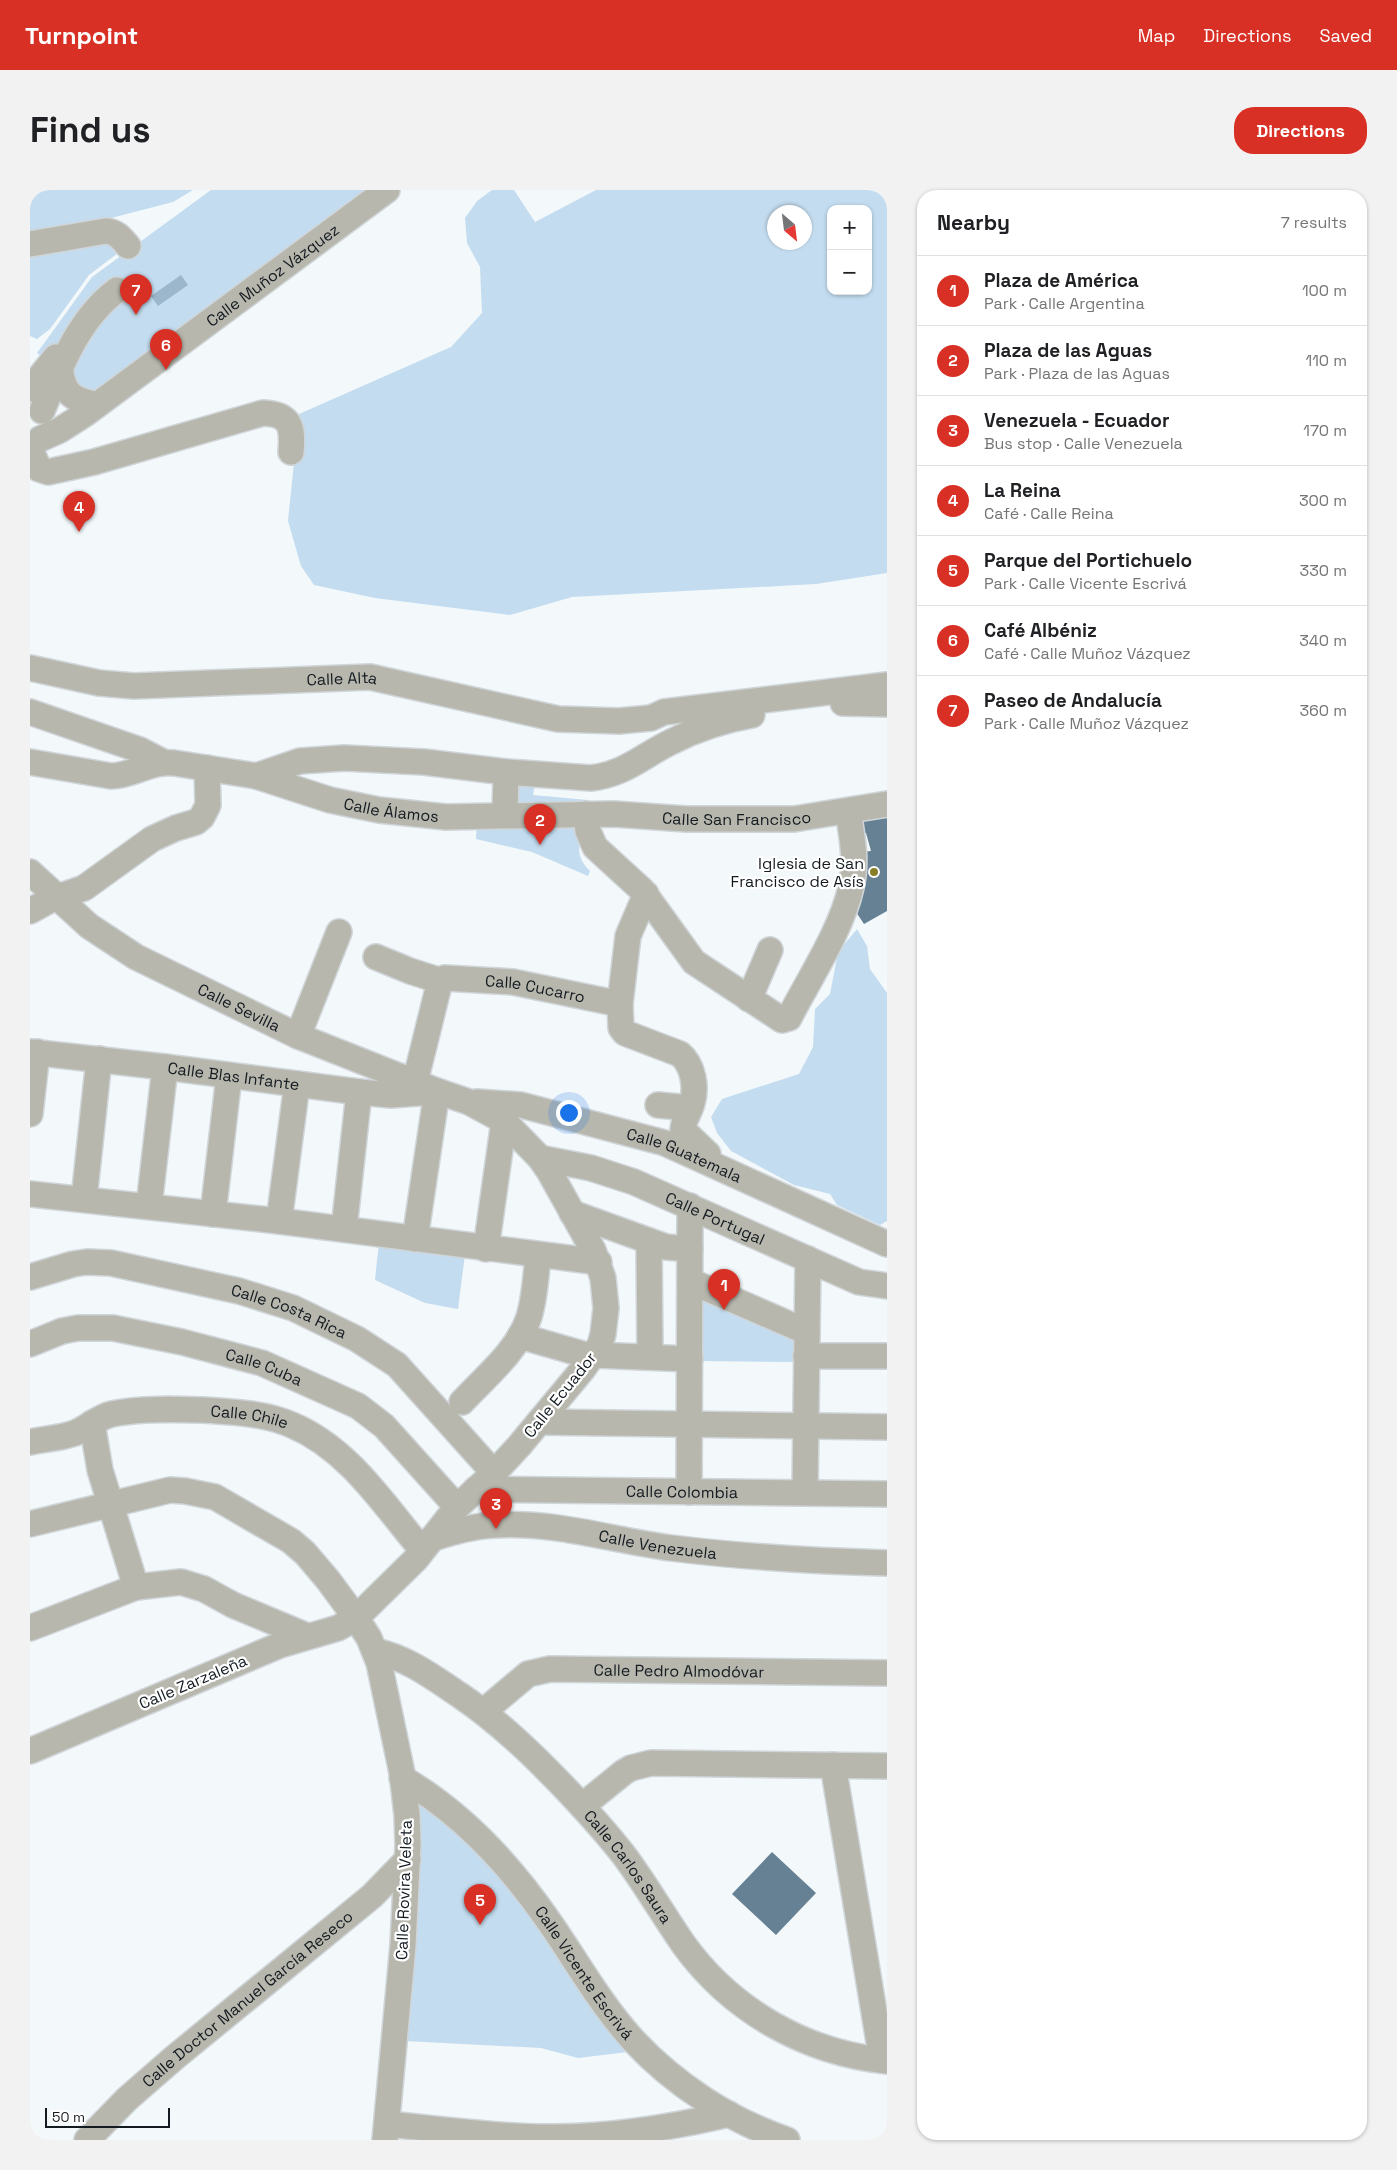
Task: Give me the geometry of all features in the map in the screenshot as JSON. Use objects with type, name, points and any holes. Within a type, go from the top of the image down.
[{"type":"street","name":"Calle Muñoz Vázquez","points":[[36,427],[73,422],[99,399],[387,190]]},
{"type":"street","points":[[30,244],[106,231],[120,236],[128,246]]},
{"type":"street","points":[[30,389],[48,368],[101,294],[115,287],[67,353],[60,367],[36,427],[39,469],[48,472],[94,462],[263,413],[281,416],[290,426],[293,436],[291,452]]},
{"type":"street","points":[[60,367],[62,384],[69,393],[79,400],[99,399]]},
{"type":"street","name":"Calle Alta","points":[[30,668],[99,683],[134,686],[370,677],[558,719],[619,721],[651,718],[664,712],[887,685]]},
{"type":"street","points":[[256,776],[300,761],[359,758],[424,762],[506,772],[591,778],[628,768],[664,746],[699,729],[750,715],[844,703],[887,704]]},
{"type":"street","points":[[30,712],[130,746],[163,762]]},
{"type":"street","points":[[651,718],[657,721],[664,746]]},
{"type":"street","points":[[120,776],[128,768],[131,760],[130,746]]},
{"type":"street","points":[[30,762],[104,776],[120,776],[163,762]]},
{"type":"street","name":"Calle Álamos","points":[[163,762],[256,776],[330,800],[379,810],[438,816],[586,814]]},
{"type":"street","points":[[30,911],[58,897],[84,888],[152,839],[176,828],[196,822],[202,817],[208,805],[207,768]]},
{"type":"street","points":[[493,816],[506,772]]},
{"type":"street","name":"Calle San Francisco","points":[[586,814],[794,820],[887,804]]},
{"type":"street","points":[[586,814],[588,831],[595,847],[646,894],[694,962],[782,1020],[786,1020],[789,1018],[834,931],[851,887],[854,854],[848,811]]},
{"type":"street","name":"Calle Sevilla","points":[[30,872],[89,926],[136,957],[298,1036],[426,1087]]},
{"type":"street","points":[[646,894],[628,936],[620,1004],[622,1028],[625,1033],[680,1054],[685,1058],[693,1076],[694,1086],[690,1108],[682,1130],[709,1156],[717,1167]]},
{"type":"street","points":[[298,1036],[339,932]]},
{"type":"street","points":[[749,999],[770,950]]},
{"type":"street","points":[[376,957],[441,981],[426,1087],[416,1239]]},
{"type":"street","name":"Calle Cucarro","points":[[441,981],[449,977],[514,982],[620,1004]]},
{"type":"street","points":[[30,1114],[34,1052]]},
{"type":"street","name":"Calle Blas Infante","points":[[34,1052],[391,1095],[426,1087]]},
{"type":"street","points":[[84,1199],[99,1059]]},
{"type":"street","points":[[149,1206],[165,1067]]},
{"type":"street","points":[[213,1214],[229,1076]]},
{"type":"street","points":[[279,1221],[297,1084]]},
{"type":"street","name":"Calle Ecuador","points":[[356,1618],[426,1545],[457,1507],[494,1472],[539,1422],[593,1356],[603,1334],[606,1308],[605,1285],[599,1262],[540,1158],[504,1120],[469,1102],[426,1087]]},
{"type":"street","points":[[344,1229],[359,1092]]},
{"type":"street","name":"Calle Guatemala","points":[[469,1102],[521,1105],[665,1143],[887,1244]]},
{"type":"street","points":[[658,1105],[690,1108]]},
{"type":"street","points":[[486,1248],[504,1120]]},
{"type":"street","name":"Calle Portugal","points":[[540,1158],[612,1174],[690,1206],[859,1282],[887,1286]]},
{"type":"street","points":[[30,1194],[279,1221],[599,1262]]},
{"type":"street","points":[[688,1492],[690,1206]]},
{"type":"street","points":[[572,1213],[666,1247],[690,1249]]},
{"type":"street","points":[[649,1241],[650,1357]]},
{"type":"street","points":[[462,1402],[509,1352],[520,1336],[532,1305],[538,1255]]},
{"type":"street","points":[[805,1492],[808,1259]]},
{"type":"street","name":"Calle Costa Rica","points":[[30,1277],[73,1264],[87,1262],[111,1263],[240,1291],[294,1308],[357,1339],[397,1365],[494,1472]]},
{"type":"street","points":[[690,1281],[806,1344],[887,1356]]},
{"type":"street","name":"Calle Cuba","points":[[30,1344],[62,1331],[86,1328],[113,1328],[182,1342],[262,1363],[358,1406],[384,1426],[457,1507]]},
{"type":"street","points":[[520,1336],[593,1356],[690,1359]]},
{"type":"street","name":"Calle Chile","points":[[30,1442],[69,1435],[110,1414],[122,1412],[219,1411],[259,1416],[291,1424],[324,1442],[344,1459],[426,1545]]},
{"type":"street","points":[[539,1422],[887,1428]]},
{"type":"street","points":[[92,1423],[100,1470],[136,1587]]},
{"type":"street","name":"Calle Colombia","points":[[476,1489],[887,1494]]},
{"type":"street","name":"Calle Rovira Veleta","points":[[30,1524],[170,1490],[215,1497],[291,1541],[305,1553],[356,1618],[375,1651],[383,1677],[407,1815],[408,1859],[404,1945],[386,2132]]},
{"type":"street","name":"Calle Venezuela","points":[[426,1545],[477,1527],[522,1525],[567,1530],[728,1555],[769,1559],[887,1563]]},
{"type":"street","points":[[30,1628],[136,1587],[168,1582],[194,1585],[245,1611],[307,1636]]},
{"type":"street","name":"Calle Zarzaleña","points":[[30,1751],[280,1644],[338,1628],[356,1618]]},
{"type":"street","name":"Calle Carlos Saura","points":[[375,1651],[388,1654],[418,1667],[484,1711],[531,1752],[582,1806],[639,1875],[684,1945],[706,1972],[730,1994],[771,2025],[790,2035],[836,2052],[884,2060]]},
{"type":"street","name":"Calle Pedro Almodóvar","points":[[484,1711],[528,1674],[544,1670],[887,1673]]},
{"type":"street","points":[[582,1806],[624,1772],[631,1768],[651,1763],[887,1766]]},
{"type":"street","points":[[832,1765],[884,2060]]},
{"type":"street","name":"Calle Vicente Escrivá","points":[[402,1778],[427,1793],[460,1820],[514,1875],[549,1921],[612,2013],[645,2052],[683,2085],[729,2114],[787,2140]]},
{"type":"street","name":"Calle Doctor Manuel García Reseco","points":[[87,2140],[127,2099],[330,1928],[372,1896],[408,1859]]},
{"type":"street","points":[[386,2132],[546,2138],[592,2136],[674,2127],[729,2114]]},
{"type":"shaded area","points":[[30,190],[193,190],[173,202],[30,239]]},
{"type":"shaded area","points":[[211,190],[370,190],[105,392],[83,395],[66,373],[37,353],[92,277]]},
{"type":"shaded area","points":[[492,190],[514,190],[535,222],[596,190],[887,190],[887,573],[816,584],[572,597],[510,615],[375,598],[314,585],[301,566],[288,521],[299,414],[451,347],[482,313],[480,267],[467,243],[465,218],[477,201]]},
{"type":"shaded area","points":[[91,242],[113,244],[122,250],[89,275],[50,329],[37,339],[30,336],[30,250]]},
{"type":"shaded area","points":[[181,275],[188,285],[158,306],[151,296]]},
{"type":"shaded area","points":[[513,779],[535,783],[533,795],[588,800],[587,809],[514,809]]},
{"type":"shaded area","points":[[572,818],[583,835],[579,850],[583,863],[590,871],[588,876],[532,852],[476,839],[477,820]]},
{"type":"shaded area","points":[[857,929],[867,946],[870,969],[887,993],[887,1221],[880,1225],[837,1205],[830,1194],[794,1185],[731,1151],[717,1133],[711,1117],[722,1099],[799,1074],[813,1047],[815,1009],[830,994],[838,952]]},
{"type":"shaded area","points":[[379,1242],[465,1254],[458,1309],[425,1303],[375,1280]]},
{"type":"shaded area","points":[[700,1288],[798,1331],[797,1362],[699,1361]]},
{"type":"shaded area","points":[[417,1802],[467,1834],[636,2051],[578,2058],[541,2048],[405,2041],[420,1870]]},
{"type":"building","name":"Iglesia de San Francisco de Asís","points":[[887,816],[887,911],[864,924],[848,900],[860,852],[871,851],[866,833],[857,835],[854,821]]},
{"type":"building","points":[[772,1852],[816,1893],[776,1935],[732,1894]]},
{"type":"place","name":"Paseo de Andalucía","points":[[136,315]]},
{"type":"place","name":"Café Albéniz","points":[[166,370]]},
{"type":"place","name":"La Reina","points":[[79,532]]},
{"type":"place","name":"Plaza de las Aguas","points":[[540,845]]},
{"type":"place","name":"Iglesia de San Francisco de Asís","points":[[874,872]]},
{"type":"place","name":"Plaza de América","points":[[724,1310]]},
{"type":"place","name":"Venezuela - Ecuador","points":[[496,1529]]},
{"type":"place","name":"Parque del Portichuelo","points":[[480,1925]]}]
